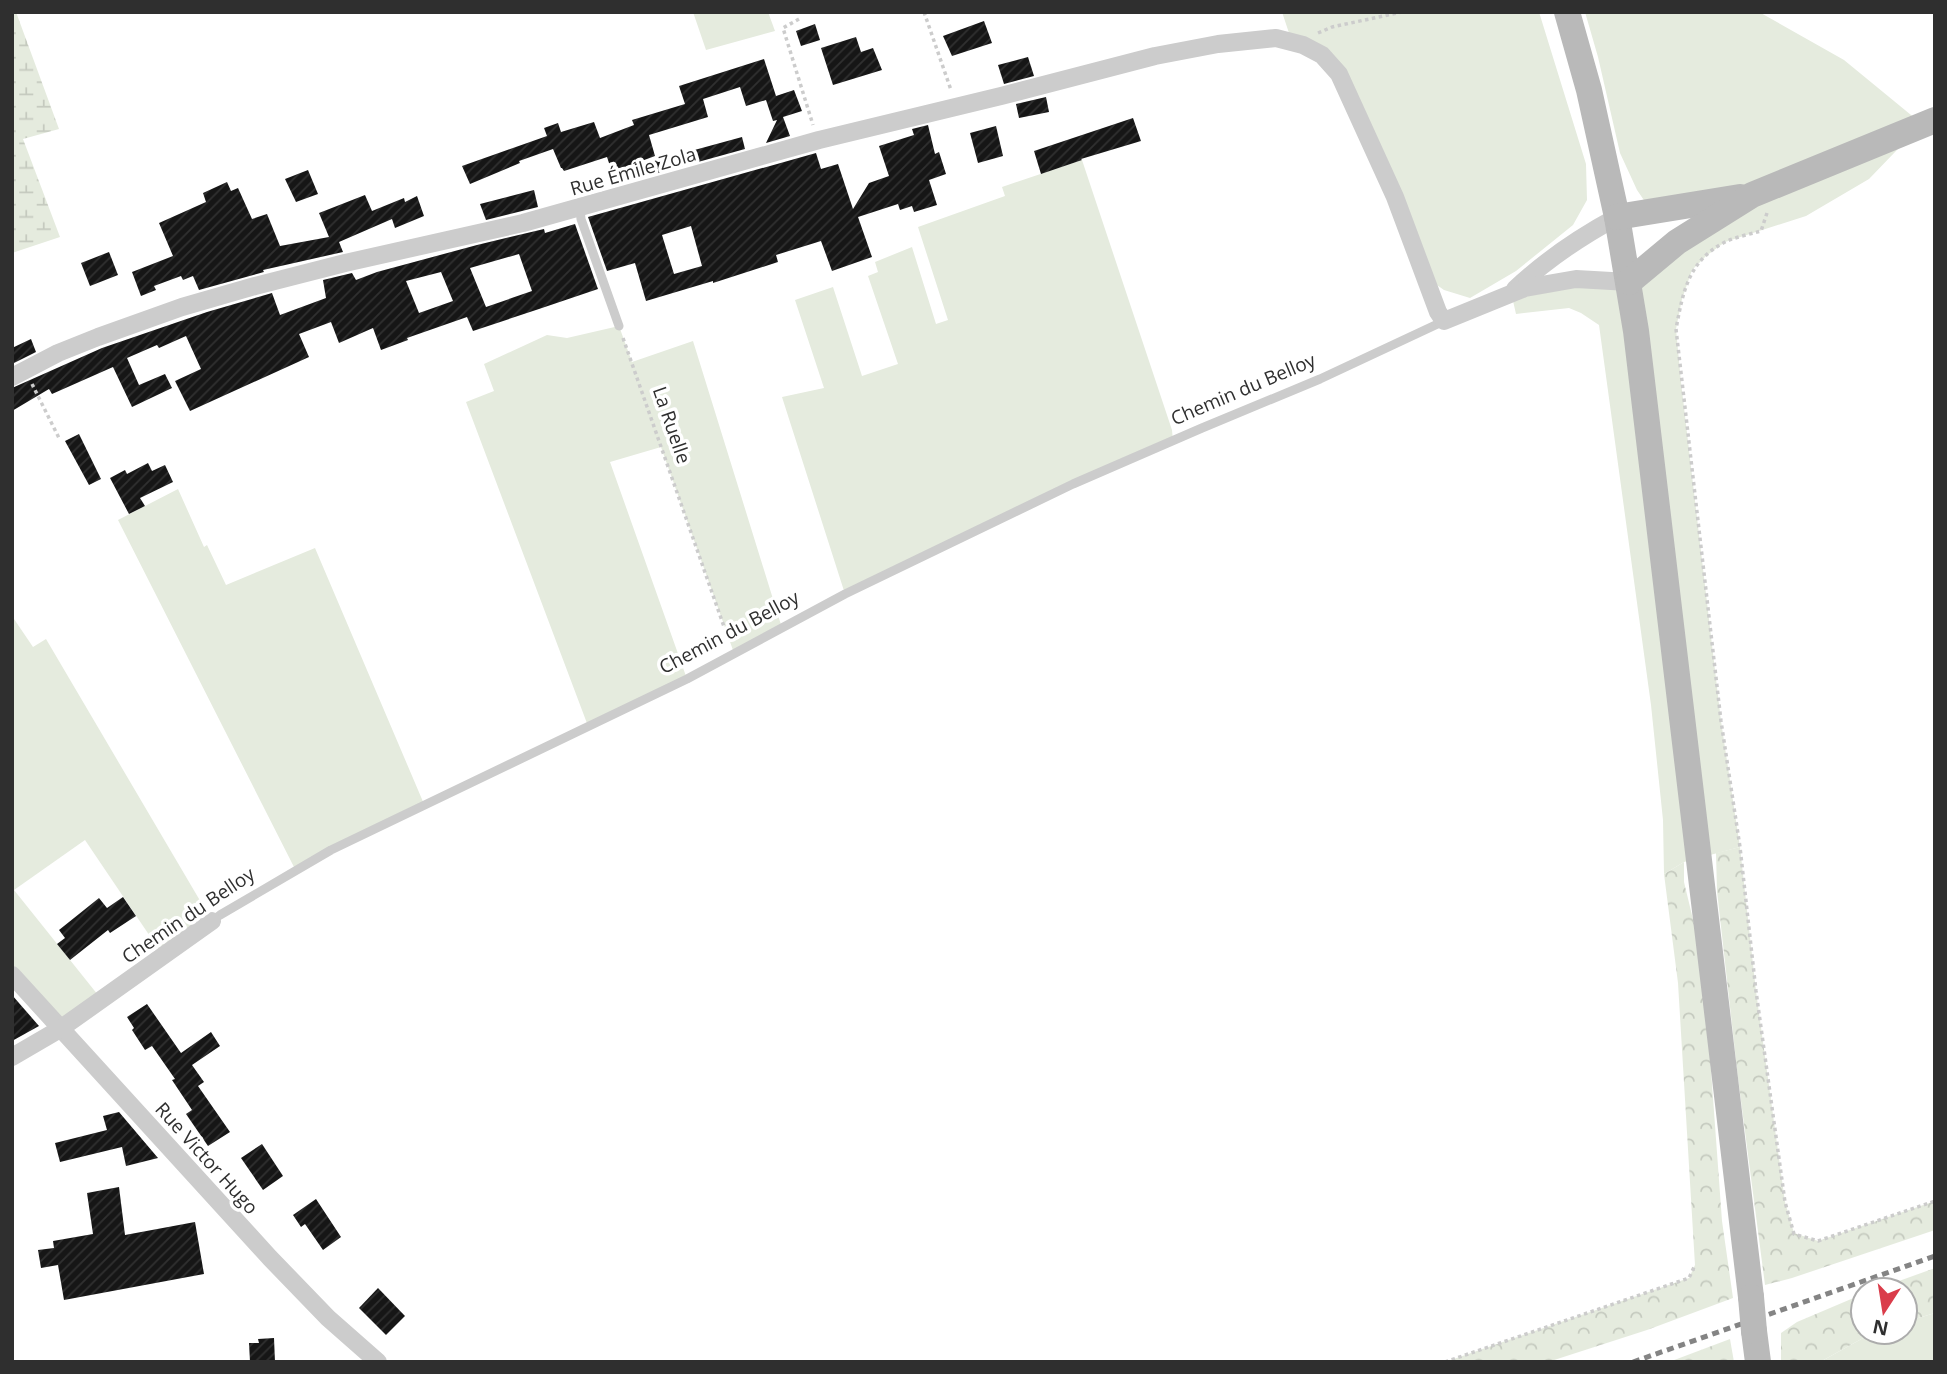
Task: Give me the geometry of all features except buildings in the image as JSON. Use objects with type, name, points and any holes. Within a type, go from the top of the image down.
[{"type":"street","points":[[1567,12],[1589,90],[1629,282],[1758,1362]]},
{"type":"street","name":"Rue Émile Zola","points":[[18,374],[58,353],[182,307],[345,263],[523,223],[819,140],[1155,56],[1218,44],[1276,38],[1303,46]]},
{"type":"street","points":[[1303,46],[1322,55],[1339,74],[1395,197],[1438,312],[1444,321],[1525,288],[1576,279],[1629,282],[1677,242],[1752,195],[1935,120]]},
{"type":"street","points":[[1511,292],[1540,266],[1617,217],[1752,195]]},
{"type":"street","name":"Chemin du Belloy","points":[[12,1057],[61,1029],[212,921]]},
{"type":"street","name":"Rue Victor Hugo","points":[[12,975],[270,1258],[328,1318],[378,1362]]},
{"type":"lane","points":[[580,208],[581,219],[619,326]]},
{"type":"lane","name":"Chemin du Belloy","points":[[212,921],[295,869],[374,828],[675,685],[845,594],[1073,484],[1320,379],[1444,321]]},
{"type":"path","points":[[924,12],[956,106]]},
{"type":"path","points":[[1303,46],[1313,36],[1332,27],[1402,12]]},
{"type":"path","points":[[799,19],[783,28],[819,140]]},
{"type":"path","points":[[1777,185],[1761,231],[1725,242],[1692,270],[1676,329],[1721,721],[1740,847],[1784,1202],[1794,1234],[1818,1241],[1935,1201]]},
{"type":"path","name":"La Ruelle","points":[[619,326],[734,653]]},
{"type":"path","points":[[18,374],[59,438]]},
{"type":"path","points":[[1445,1362],[1689,1278],[1695,1265]]},
{"type":"green space","points":[[12,12],[16,12],[59,129],[23,139],[60,237],[12,253]]},
{"type":"green space","points":[[693,12],[768,12],[775,31],[706,50]]},
{"type":"green space","points":[[1282,12],[1539,12],[1586,164],[1587,200],[1573,225],[1516,271],[1470,298],[1444,290],[1424,276],[1339,74],[1289,33]]},
{"type":"green space","points":[[1585,12],[1759,12],[1844,60],[1922,124],[1869,179],[1806,216],[1725,242],[1692,270],[1682,299],[1676,329],[1681,382],[1721,721],[1740,847],[1684,862],[1664,874],[1663,820],[1651,705],[1599,325],[1569,308],[1516,314],[1511,292],[1629,282],[1750,196],[1652,212],[1637,190],[1620,153]]},
{"type":"green space","points":[[1082,160],[1172,430],[1173,441],[845,594],[782,397],[824,388],[795,300],[833,287],[862,376],[898,364],[868,276],[878,272],[875,262],[912,247],[936,324],[948,320],[918,227],[1005,196],[1002,187]]},
{"type":"green space","points":[[619,326],[632,362],[693,341],[782,628],[734,653],[661,447],[610,462],[687,679],[588,726],[466,402],[494,391],[484,364],[547,335],[567,338]]},
{"type":"green space","points":[[178,489],[204,547],[207,545],[226,585],[315,548],[424,804],[295,869],[118,520]]},
{"type":"green space","points":[[12,616],[33,647],[46,639],[212,921],[164,957],[85,840],[14,890],[102,1000],[60,1029],[12,975]]},
{"type":"green space","points":[[1740,847],[1756,991],[1785,1202],[1794,1233],[1818,1241],[1935,1201],[1935,1230],[1765,1285],[1717,891],[1716,853]]},
{"type":"green space","points":[[1684,862],[1684,882],[1703,961],[1722,1221],[1733,1298],[1647,1330],[1548,1362],[1445,1362],[1689,1278],[1695,1265],[1678,983],[1664,874]]},
{"type":"green space","points":[[1935,1268],[1935,1313],[1919,1318],[1919,1276],[1913,1276]]},
{"type":"green space","points":[[1849,1300],[1849,1346],[1820,1362],[1781,1362],[1781,1333],[1797,1322]]},
{"type":"green space","points":[[1935,1313],[1935,1362],[1820,1362],[1849,1346],[1919,1346],[1919,1318]]},
{"type":"green space","points":[[1730,1339],[1734,1362],[1669,1362]]},
{"type":"railway","points":[[1633,1362],[1935,1256]]}]
